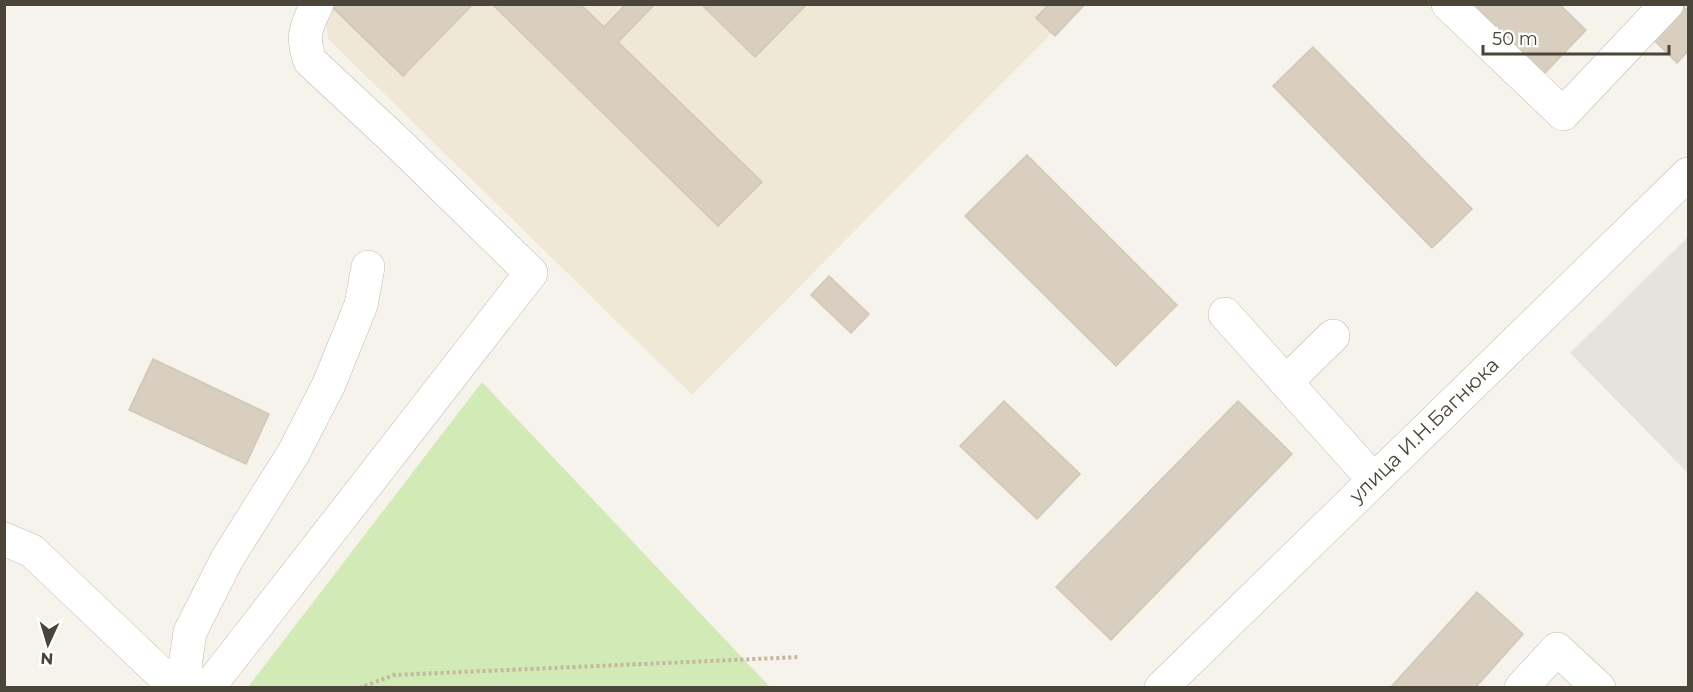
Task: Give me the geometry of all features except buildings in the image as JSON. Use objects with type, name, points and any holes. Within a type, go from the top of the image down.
[{"type":"street","points":[[208,687],[531,273],[310,61],[304,44],[305,28],[317,4]]},
{"type":"street","points":[[1448,4],[1563,114],[1667,4]]},
{"type":"street","name":"улица И.Н.Багнюка","points":[[1161,687],[1689,174]]},
{"type":"street","points":[[190,687],[185,666],[190,632],[227,559],[293,454],[329,384],[361,305],[368,267]]},
{"type":"street","points":[[1225,314],[1373,479]]},
{"type":"street","points":[[1286,382],[1333,336]]},
{"type":"street","points":[[4,539],[32,551],[176,687]]},
{"type":"street","points":[[1521,687],[1557,649],[1599,687]]},
{"type":"path","points":[[359,687],[394,675],[800,657]]},
{"type":"shaded area","points":[[329,4],[1079,5],[692,395],[329,40],[324,19]]},
{"type":"shaded area","points":[[1688,237],[1688,473],[1570,353]]},
{"type":"green space","points":[[482,382],[770,687],[248,687]]}]
